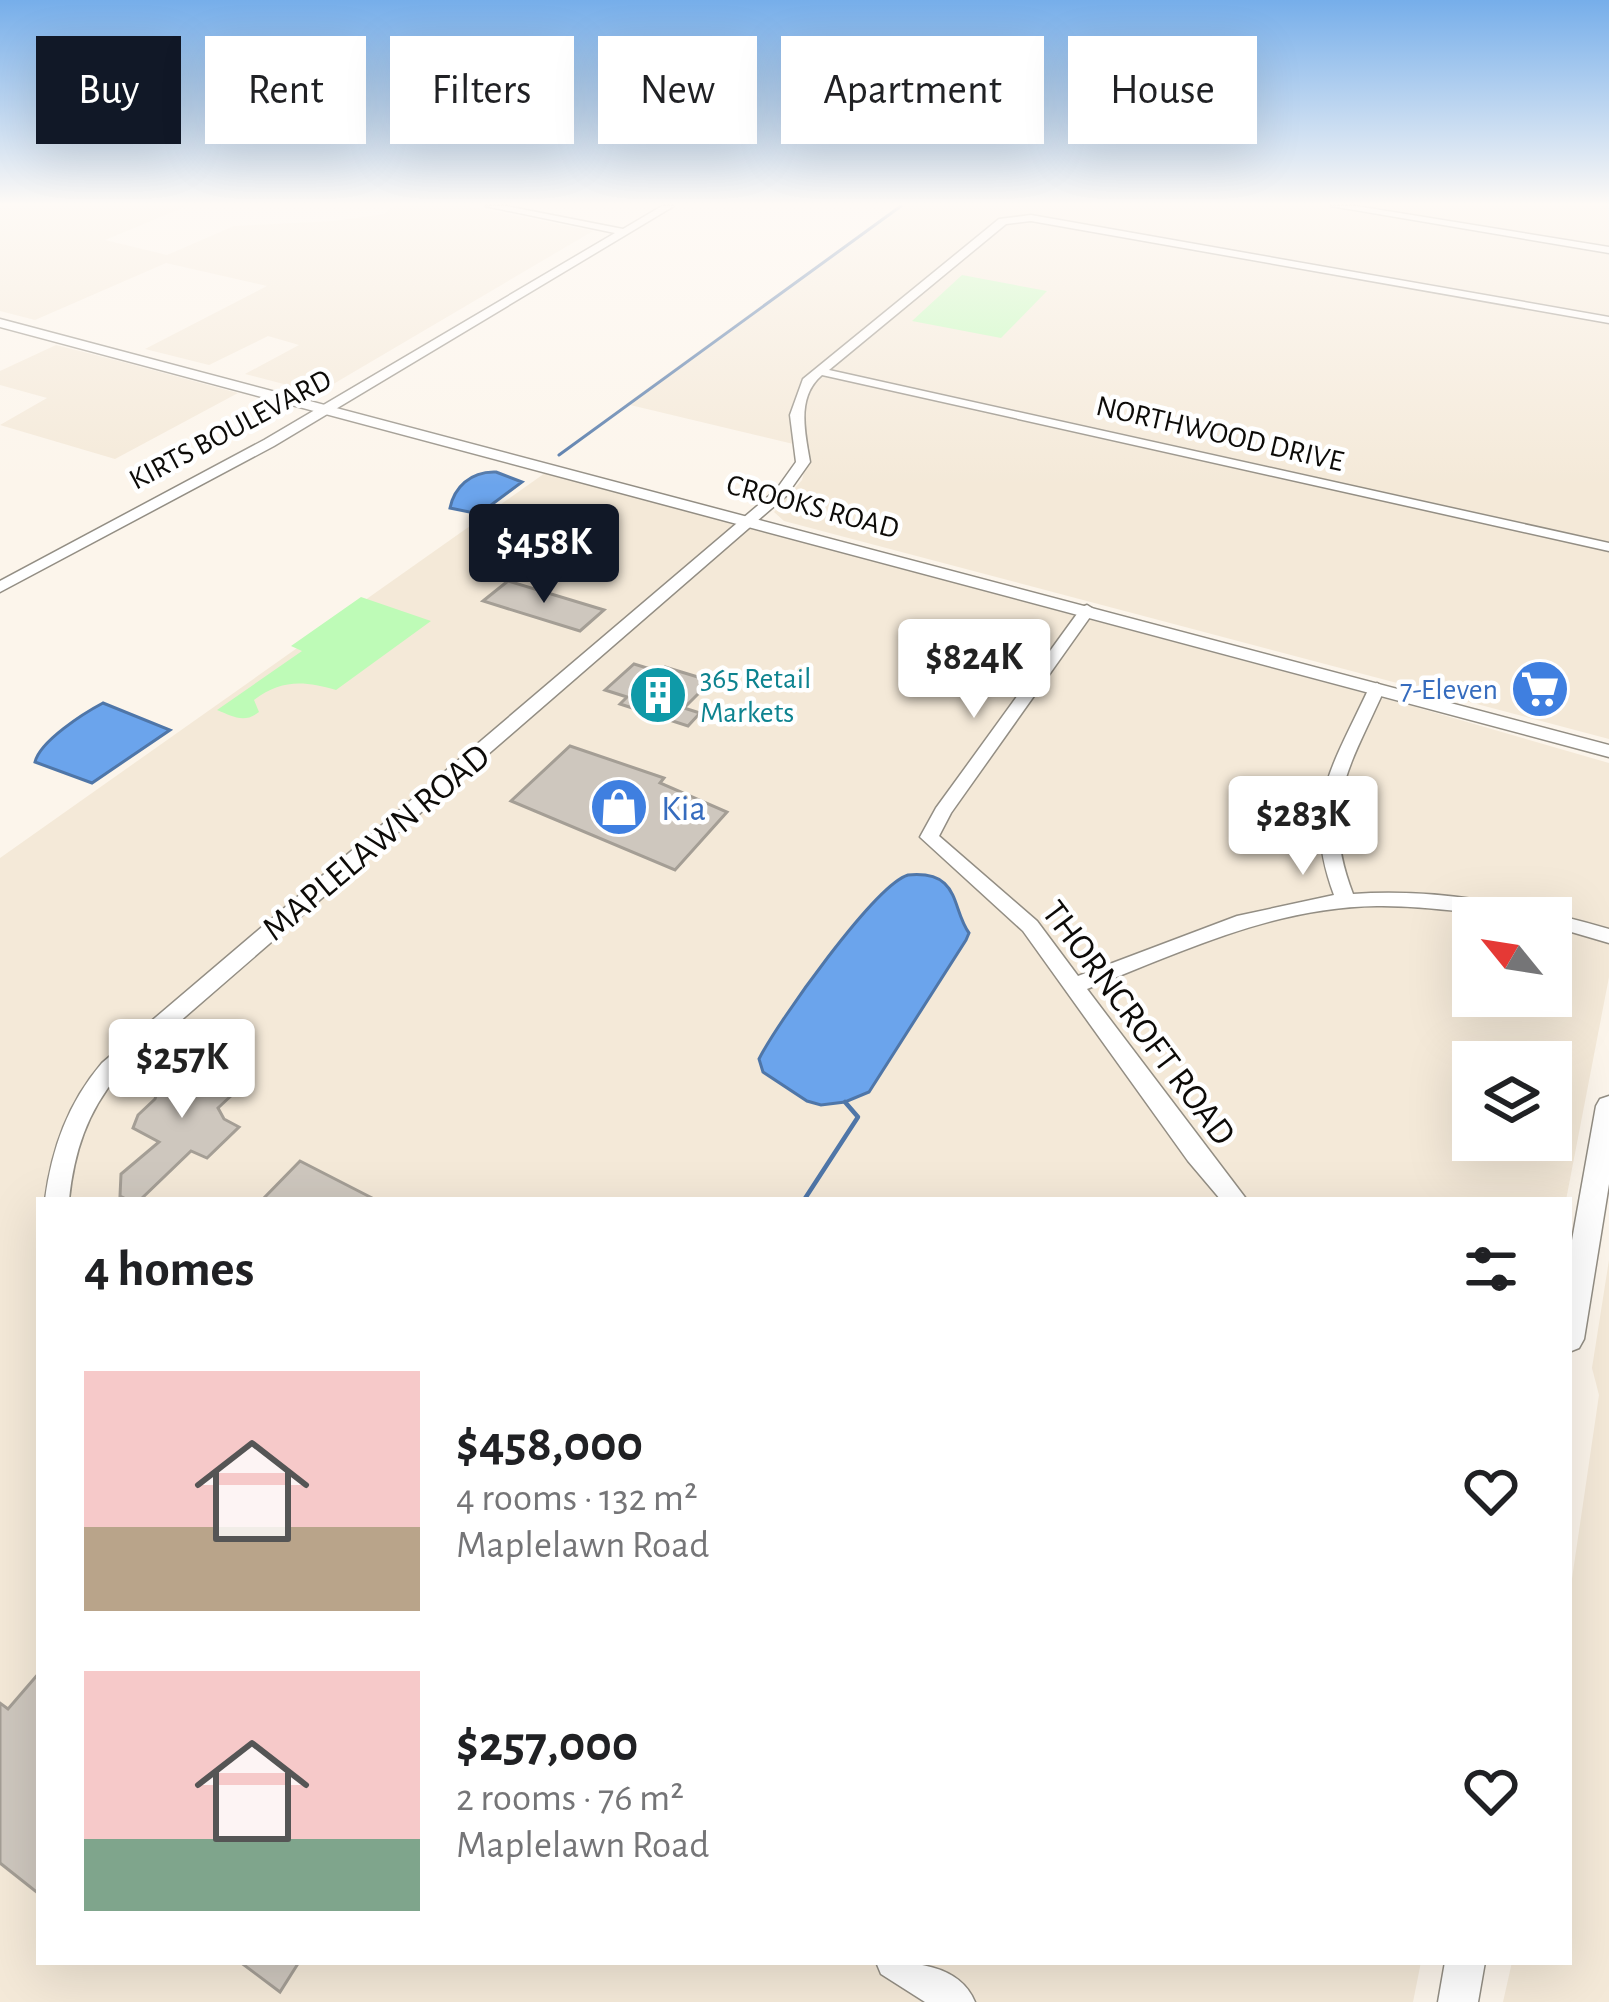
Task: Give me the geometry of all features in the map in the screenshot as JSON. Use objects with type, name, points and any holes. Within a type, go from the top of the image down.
[{"type":"main road","name":"CROOKS ROAD","points":[[2,325],[1609,751]]},
{"type":"main road","points":[[1572,1322],[1609,1106]]},
{"type":"main road","points":[[1458,2002],[1464,1965]]},
{"type":"street","name":"KIRTS BOULEVARD","points":[[0,587],[324,407],[499,299]]},
{"type":"street","points":[[819,371],[906,299]]},
{"type":"street","points":[[1491,299],[1609,320]]},
{"type":"street","name":"MAPLELAWN ROAD","points":[[57,1197],[74,1123],[110,1069],[751,520],[802,466],[798,401],[819,371]]},
{"type":"street","name":"NORTHWOOD DRIVE","points":[[819,371],[1609,547]]},
{"type":"street","name":"KIRTS BOULEVARD","points":[[0,574],[324,407]]},
{"type":"street","name":"THORNCROFT ROAD","points":[[1087,610],[933,825],[932,843],[1005,900],[1076,985],[1196,1154],[1232,1197]]},
{"type":"street","points":[[1346,902],[1330,861],[1324,819],[1377,688]]},
{"type":"street","points":[[1076,985],[1251,919],[1346,902],[1420,899],[1452,904]]},
{"type":"street","points":[[1572,925],[1609,935]]},
{"type":"street","points":[[898,1965],[957,2002]]},
{"type":"shaded area","points":[[0,299],[82,299],[35,320],[0,311]]},
{"type":"shaded area","points":[[241,299],[477,299],[318,393],[245,374],[299,345],[268,336],[209,365],[145,349]]},
{"type":"shaded area","points":[[770,299],[1609,299],[1609,739],[784,521],[774,512],[802,480],[810,448],[626,404]]},
{"type":"shaded area","points":[[56,345],[238,393],[115,459],[0,425],[47,398],[0,385],[0,371]]},
{"type":"shaded area","points":[[545,473],[1609,763],[1609,977],[1567,1197],[36,1197],[36,1965],[1420,1965],[1413,2002],[0,2002],[0,858]]},
{"type":"shaded area","points":[[1609,1260],[1609,2002],[1503,2002],[1511,1965],[1572,1965],[1572,1579],[1599,1395],[1592,1368]]},
{"type":"green space","points":[[935,299],[1039,299],[1001,338],[912,321]]},
{"type":"green space","points":[[361,597],[431,621],[336,690],[284,685],[254,700],[259,712],[248,718],[217,710],[302,651],[291,646]]},
{"type":"water","points":[[496,472],[522,482],[479,514],[450,508],[465,482],[478,474]]},
{"type":"water","points":[[103,703],[170,730],[92,783],[35,762],[54,737]]},
{"type":"water","points":[[908,875],[937,878],[946,885],[969,933],[966,940],[869,1092],[845,1102],[821,1105],[807,1101],[763,1072],[759,1059],[851,928],[893,884]]},
{"type":"building","points":[[508,581],[604,610],[580,631],[483,601]]},
{"type":"building","name":"365 Retail Markets","points":[[634,664],[660,672],[665,667],[711,681],[684,708],[700,713],[688,726],[620,704],[627,697],[605,690]]},
{"type":"building","name":"Kia","points":[[570,746],[664,778],[660,783],[727,812],[675,870],[511,801]]},
{"type":"building","points":[[190,1052],[202,1052],[200,1057],[248,1080],[218,1108],[224,1119],[239,1127],[207,1158],[191,1151],[143,1197],[122,1197],[121,1174],[159,1142],[133,1128],[138,1115],[155,1099],[162,1078]]},
{"type":"building","points":[[300,1161],[370,1197],[265,1197]]},
{"type":"building","points":[[36,1676],[36,1892],[0,1863],[0,1703],[8,1709]]},
{"type":"building","points":[[244,1965],[297,1965],[280,1992]]},
{"type":"waterway","points":[[559,455],[773,299]]},
{"type":"waterway","points":[[806,1197],[858,1117],[845,1102]]},
{"type":"place","name":"7-Eleven","points":[[1540,689]]},
{"type":"place","name":"365 Retail Markets","points":[[658,695]]},
{"type":"place","name":"Kia","points":[[619,807]]}]
